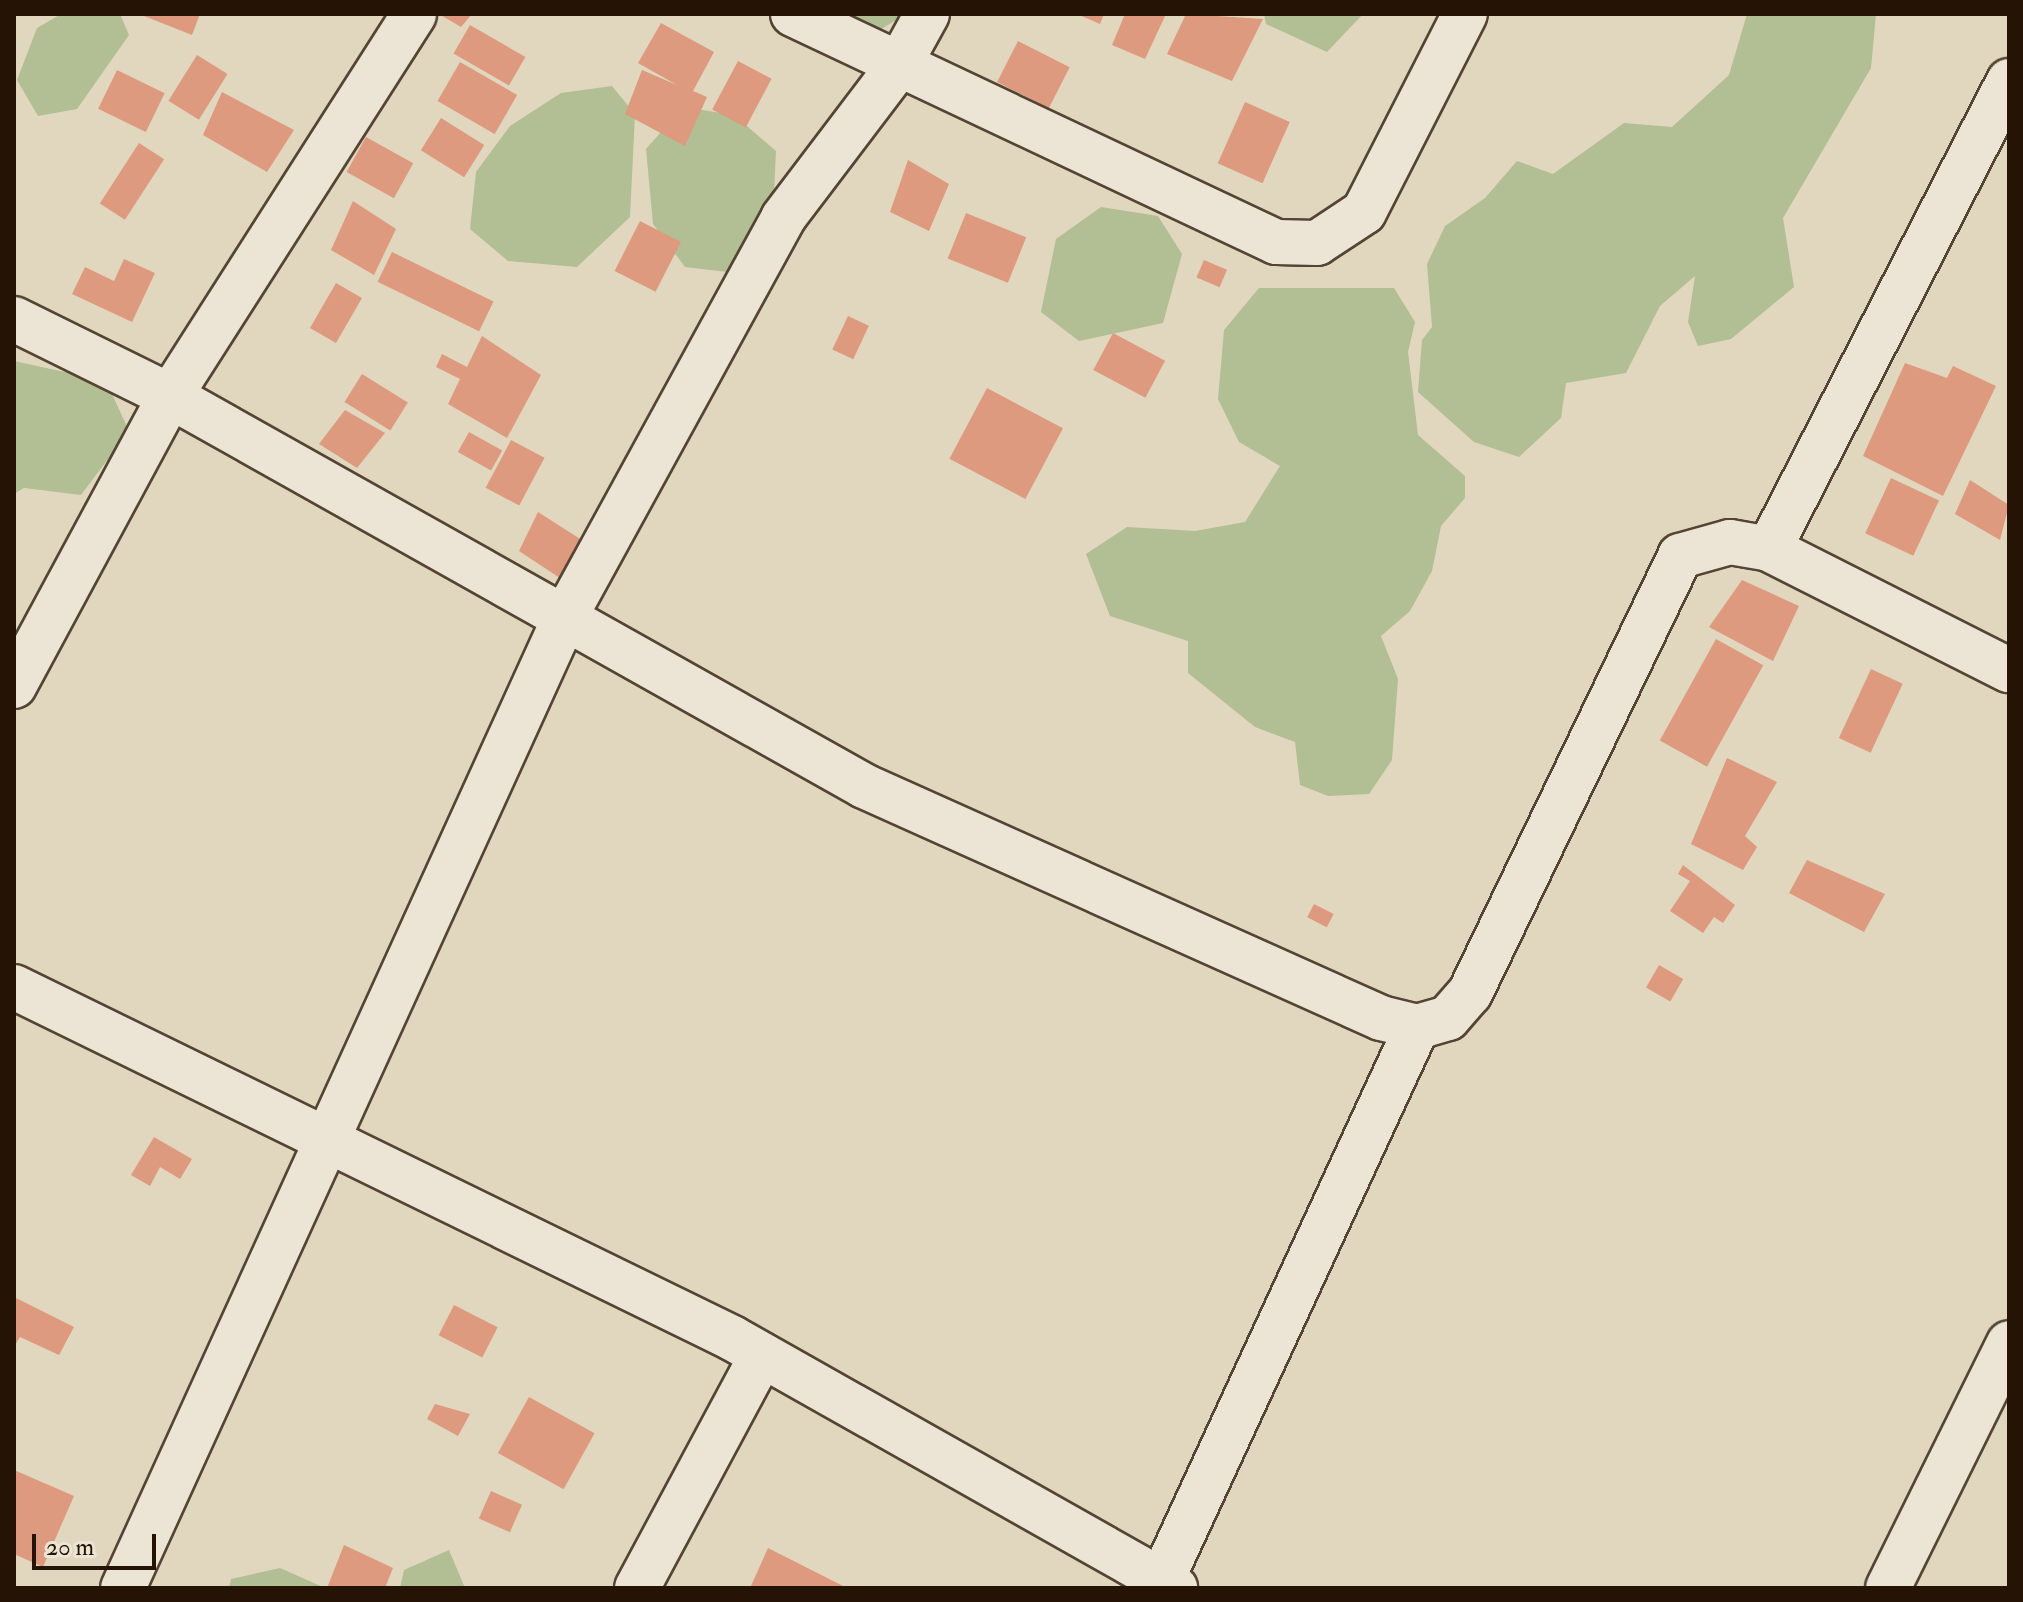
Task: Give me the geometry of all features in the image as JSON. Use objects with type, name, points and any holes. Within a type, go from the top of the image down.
[{"type":"street","points":[[14,686],[170,396],[414,14]]},
{"type":"street","points":[[793,14],[1276,242],[1317,243],[1364,212],[1465,14]]},
{"type":"street","points":[[123,1588],[322,1139],[566,615],[783,218],[899,65],[927,14]]},
{"type":"street","points":[[1769,549],[2009,81]]},
{"type":"street","points":[[14,319],[170,396],[566,615],[864,786],[1381,1018],[1417,1027],[1448,1018],[1470,993],[1680,556],[1730,542],[1769,549],[2009,670]]},
{"type":"street","points":[[14,987],[762,1355],[1165,1586],[1417,1027]]},
{"type":"street","points":[[1888,1588],[2009,1343]]},
{"type":"street","points":[[637,1588],[762,1355]]},
{"type":"green space","points":[[61,14],[120,14],[129,35],[77,109],[38,116],[17,80],[37,28]]},
{"type":"green space","points":[[822,14],[906,14],[878,31]]},
{"type":"green space","points":[[1264,14],[1363,14],[1327,52],[1266,24]]},
{"type":"green space","points":[[1747,14],[1876,14],[1871,68],[1783,218],[1794,287],[1731,339],[1698,346],[1688,322],[1695,276],[1660,306],[1626,373],[1566,383],[1561,418],[1519,457],[1474,442],[1418,392],[1422,340],[1432,327],[1427,264],[1445,226],[1485,198],[1517,161],[1553,174],[1624,123],[1672,127],[1729,75]]},
{"type":"green space","points":[[612,86],[635,114],[630,217],[577,267],[508,261],[470,229],[476,172],[510,126],[561,93]]},
{"type":"green space","points":[[683,107],[734,115],[776,151],[773,214],[727,272],[685,267],[653,224],[646,149]]},
{"type":"green space","points":[[1101,207],[1158,216],[1182,254],[1163,323],[1079,341],[1041,312],[1056,239]]},
{"type":"green space","points":[[1259,288],[1394,288],[1415,322],[1408,352],[1418,435],[1465,476],[1465,498],[1441,526],[1432,571],[1410,611],[1381,636],[1398,679],[1392,760],[1369,794],[1328,796],[1300,785],[1295,742],[1255,727],[1188,673],[1188,641],[1110,616],[1086,554],[1127,527],[1195,531],[1245,522],[1280,466],[1239,442],[1218,399],[1224,330]]},
{"type":"green space","points":[[14,361],[106,381],[129,431],[81,495],[24,488],[14,494]]},
{"type":"green space","points":[[449,1550],[465,1588],[400,1588],[404,1570]]},
{"type":"green space","points":[[280,1568],[325,1588],[229,1588],[231,1579]]},
{"type":"building","points":[[139,14],[200,14],[192,35]]},
{"type":"building","points":[[439,14],[472,14],[461,27]]},
{"type":"building","points":[[1077,14],[1104,14],[1100,24]]},
{"type":"building","points":[[1125,14],[1166,14],[1145,59],[1112,45]]},
{"type":"building","points":[[1186,14],[1263,19],[1232,81],[1167,54]]},
{"type":"building","points":[[661,23],[714,52],[693,91],[707,97],[685,146],[625,114],[642,70],[677,85],[638,63]]},
{"type":"building","points":[[470,25],[525,57],[509,86],[454,54]]},
{"type":"building","points":[[1018,41],[1070,67],[1049,108],[997,82]]},
{"type":"building","points":[[197,55],[228,74],[199,120],[168,101]]},
{"type":"building","points":[[738,61],[772,79],[746,127],[712,110]]},
{"type":"building","points":[[460,62],[517,95],[495,134],[438,101]]},
{"type":"building","points":[[117,70],[165,93],[146,132],[98,109]]},
{"type":"building","points":[[222,92],[294,130],[267,172],[203,135]]},
{"type":"building","points":[[1245,102],[1290,122],[1263,183],[1218,163]]},
{"type":"building","points":[[441,118],[484,145],[464,177],[421,150]]},
{"type":"building","points":[[366,137],[413,163],[394,198],[347,172]]},
{"type":"building","points":[[139,143],[164,159],[125,220],[100,203]]},
{"type":"building","points":[[908,160],[949,184],[929,231],[890,212]]},
{"type":"building","points":[[353,201],[396,229],[374,275],[331,250]]},
{"type":"building","points":[[966,213],[1026,237],[1008,283],[948,258]]},
{"type":"building","points":[[640,221],[681,242],[656,292],[615,271]]},
{"type":"building","points":[[392,252],[494,302],[479,331],[378,282]]},
{"type":"building","points":[[124,259],[155,273],[132,322],[72,294],[85,267],[114,281]]},
{"type":"building","points":[[1204,260],[1227,270],[1220,287],[1197,277]]},
{"type":"building","points":[[336,283],[362,298],[336,343],[310,328]]},
{"type":"building","points":[[848,316],[869,326],[853,359],[832,350]]},
{"type":"building","points":[[1113,333],[1165,361],[1145,398],[1093,370]]},
{"type":"building","points":[[482,336],[541,375],[507,438],[448,404],[460,379],[436,367],[442,354],[467,367]]},
{"type":"building","points":[[1905,363],[1947,378],[1953,366],[1996,386],[1943,496],[1863,456]]},
{"type":"building","points":[[362,374],[408,403],[390,431],[345,402]]},
{"type":"building","points":[[987,388],[1063,428],[1025,499],[949,459]]},
{"type":"building","points":[[345,410],[385,433],[357,468],[319,444]]},
{"type":"building","points":[[469,432],[502,450],[491,471],[458,452]]},
{"type":"building","points":[[511,440],[545,458],[519,506],[486,488]]},
{"type":"building","points":[[1891,478],[1939,500],[1913,556],[1865,533]]},
{"type":"building","points":[[1970,480],[2009,505],[2000,540],[1955,514]]},
{"type":"building","points":[[538,512],[585,542],[566,582],[519,551]]},
{"type":"building","points":[[1742,580],[1799,606],[1773,661],[1709,627]]},
{"type":"building","points":[[1716,639],[1763,665],[1707,767],[1660,740]]},
{"type":"building","points":[[1871,669],[1903,684],[1871,753],[1839,738]]},
{"type":"building","points":[[1727,758],[1777,782],[1745,836],[1757,847],[1743,870],[1691,844]]},
{"type":"building","points":[[1807,860],[1885,894],[1864,932],[1789,893]]},
{"type":"building","points":[[1683,865],[1735,905],[1723,923],[1714,917],[1703,933],[1670,911],[1690,881],[1678,874]]},
{"type":"building","points":[[1314,904],[1334,914],[1327,927],[1307,917]]},
{"type":"building","points":[[1659,965],[1683,979],[1670,1002],[1646,988]]},
{"type":"building","points":[[154,1137],[192,1159],[180,1179],[160,1167],[150,1186],[131,1175]]},
{"type":"building","points":[[14,1297],[74,1327],[59,1355],[20,1337],[14,1347]]},
{"type":"building","points":[[454,1305],[498,1327],[482,1358],[439,1335]]},
{"type":"building","points":[[529,1397],[595,1433],[564,1489],[498,1453]]},
{"type":"building","points":[[435,1404],[470,1414],[458,1436],[427,1419]]},
{"type":"building","points":[[14,1470],[74,1496],[43,1567],[14,1554]]},
{"type":"building","points":[[491,1491],[522,1505],[510,1532],[479,1518]]},
{"type":"building","points":[[344,1545],[393,1568],[385,1588],[327,1588]]},
{"type":"building","points":[[768,1548],[847,1588],[750,1588]]}]
